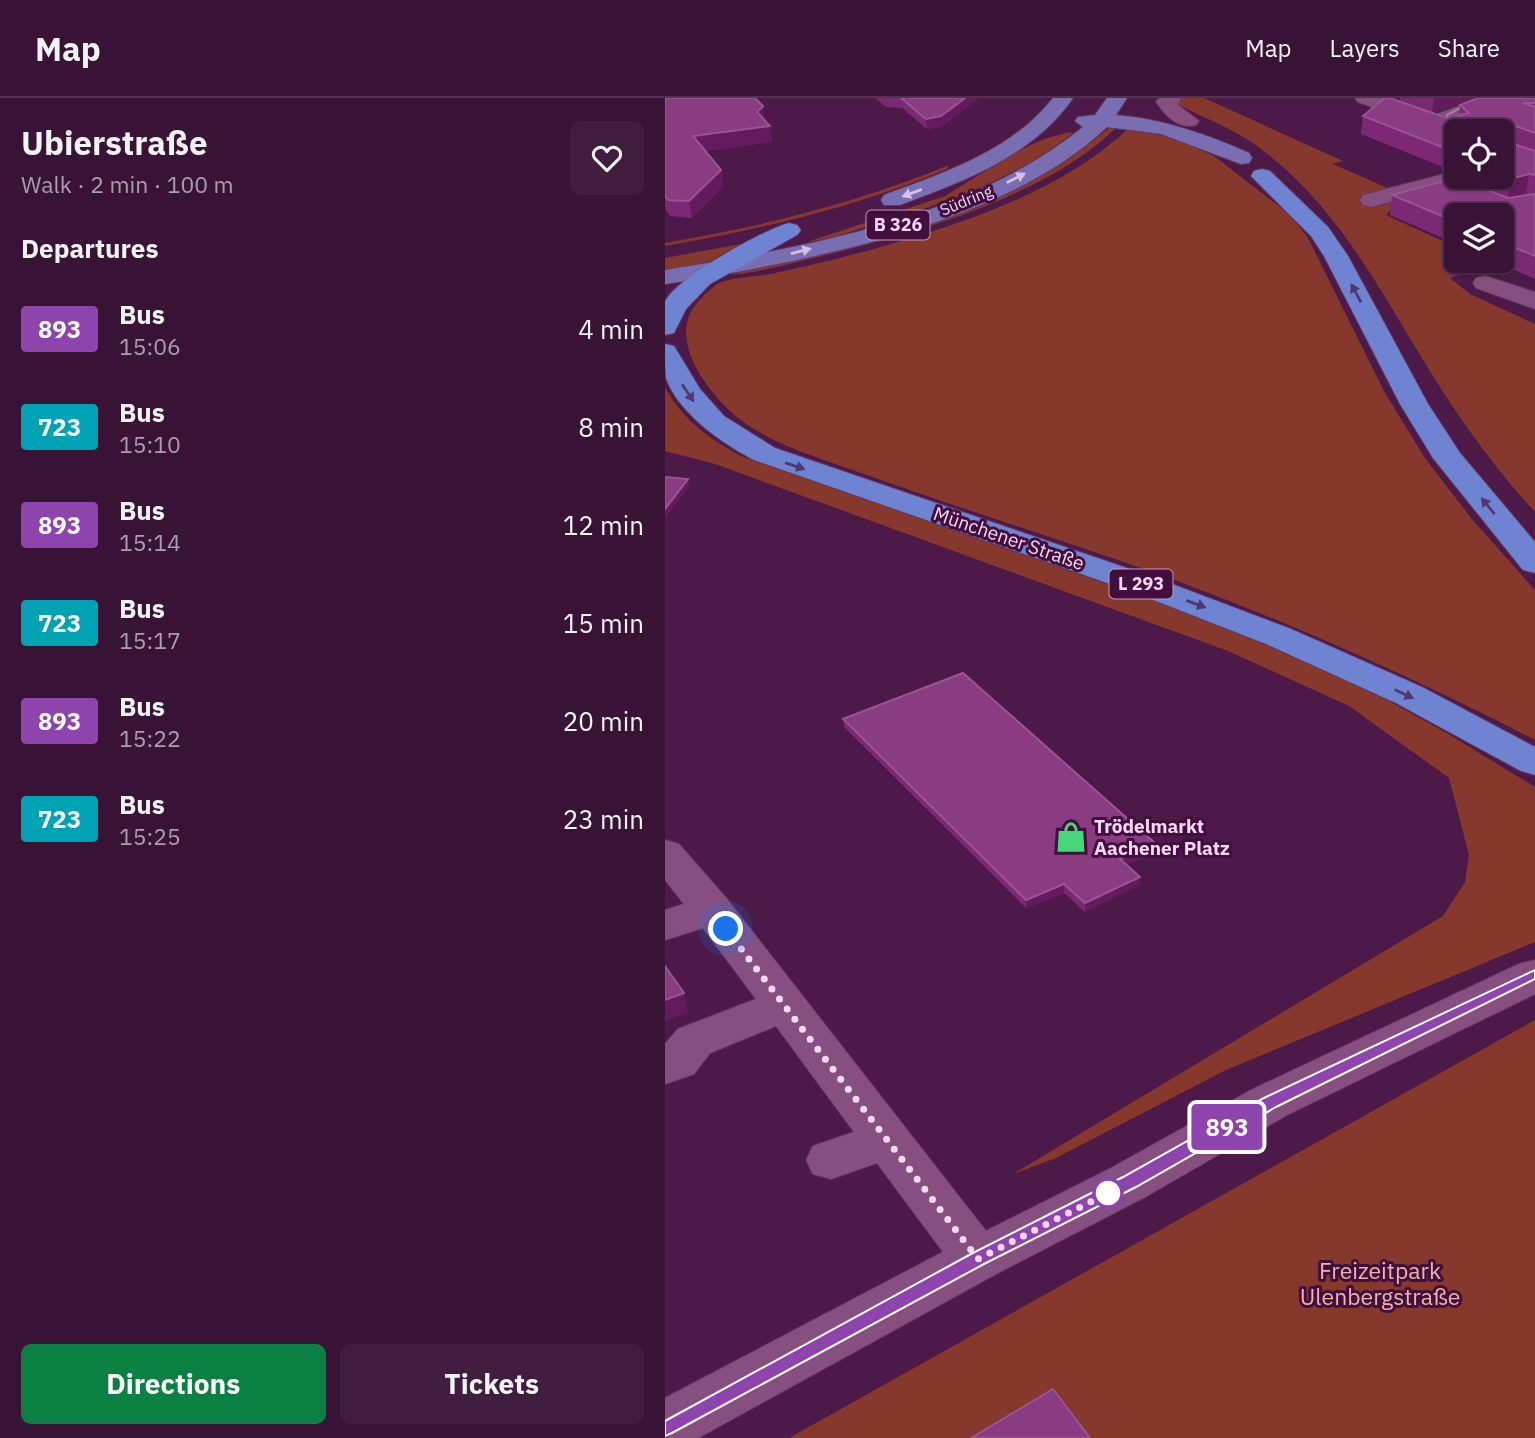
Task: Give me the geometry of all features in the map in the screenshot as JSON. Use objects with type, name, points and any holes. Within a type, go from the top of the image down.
[{"type":"highway","points":[[1252,167],[1297,207],[1331,248],[1414,404],[1448,458],[1535,563]]},
{"type":"highway","points":[[665,327],[678,302],[691,286],[711,270],[767,245],[789,230]]},
{"type":"highway","name":"Münchener Straße","points":[[665,352],[689,395],[710,420],[753,449],[788,464],[1095,567],[1227,615],[1427,705],[1535,763]]},
{"type":"main road","name":"Südring","points":[[876,205],[975,167],[1031,131],[1063,98]]},
{"type":"main road","name":"Südring","points":[[665,277],[827,245],[955,205],[1047,161],[1090,132],[1111,111],[1117,98]]},
{"type":"main road","points":[[1125,98],[1217,133],[1252,167]]},
{"type":"main road","points":[[1031,131],[1069,123],[1100,121],[1161,127],[1192,136],[1252,167]]},
{"type":"main road","points":[[710,244],[813,223]]},
{"type":"street","points":[[1171,98],[1166,102],[1171,109],[1189,121]]},
{"type":"street","points":[[1365,98],[1444,128]]},
{"type":"street","points":[[1432,123],[1473,107],[1535,105]]},
{"type":"street","points":[[1371,200],[1444,181]]},
{"type":"street","points":[[1465,189],[1474,195]]},
{"type":"street","points":[[1485,283],[1535,301]]},
{"type":"street","points":[[665,853],[712,909],[978,1259]]},
{"type":"street","points":[[665,926],[712,909]]},
{"type":"street","points":[[665,1427],[978,1259],[1129,1182],[1270,1102],[1535,975]]},
{"type":"street","points":[[665,1067],[677,1062],[694,1041],[784,1005]]},
{"type":"street","points":[[831,1160],[885,1140]]},
{"type":"green space","points":[[1180,98],[1204,98],[1343,161],[1333,164],[1392,190],[1400,199],[1386,215],[1444,242],[1444,273],[1466,273],[1450,278],[1470,294],[1535,324],[1535,512],[1500,472],[1469,429],[1362,260],[1325,210],[1282,166],[1257,146],[1228,128],[1177,104]]},
{"type":"green space","points":[[1109,128],[1116,128],[1086,153],[1052,175],[974,211],[852,249],[730,275],[1009,191],[1072,157]]},
{"type":"green space","points":[[1128,129],[1174,138],[1214,156],[1288,213],[1307,236],[1385,393],[1425,458],[1471,518],[1535,590],[1535,740],[1431,688],[1272,618],[1164,576],[894,485],[782,444],[737,417],[703,380],[688,349],[686,333],[689,317],[699,301],[719,283],[845,257],[973,218],[1040,189],[1101,152]]},
{"type":"green space","points":[[1073,133],[1002,178],[950,200],[831,238],[807,242],[945,196],[1016,152],[1044,139]]},
{"type":"green space","points":[[949,165],[947,169],[913,183],[844,206],[665,246],[665,243],[774,221],[845,202]]},
{"type":"green space","points":[[751,242],[703,265],[665,271],[665,258]]},
{"type":"green space","points":[[665,387],[688,419],[741,456],[1224,625],[1378,695],[1535,787],[1535,942],[1226,1070],[1056,1158],[1013,1174],[1443,916],[1465,882],[1469,855],[1449,778],[1349,706],[1228,651],[715,464],[665,451]]},
{"type":"green space","name":"Freizeitpark Ulenbergstraße","points":[[1535,1020],[1535,1438],[789,1438]]},
{"type":"building","points":[[665,98],[755,98],[763,106],[757,112],[770,126],[693,136],[721,170],[689,201],[668,200],[665,196]]},
{"type":"building","points":[[901,98],[965,98],[941,116],[926,119]]},
{"type":"building","points":[[1385,98],[1390,98],[1449,119],[1444,119],[1444,148],[1363,116]]},
{"type":"building","points":[[1478,98],[1535,98],[1535,103],[1523,103],[1535,107],[1535,133],[1514,126],[1514,119],[1457,119],[1460,115],[1469,113],[1460,105]]},
{"type":"building","points":[[1514,144],[1535,151],[1535,175],[1514,178]]},
{"type":"building","points":[[1444,181],[1444,189],[1485,189],[1508,198],[1535,194],[1535,256],[1514,247],[1514,203],[1444,203],[1444,217],[1392,195]]},
{"type":"building","points":[[665,477],[688,479],[665,509]]},
{"type":"building","points":[[963,673],[1155,843],[1120,859],[1140,877],[1085,903],[1064,884],[1026,900],[843,719]]},
{"type":"building","points":[[665,966],[684,993],[665,1000]]},
{"type":"building","points":[[1053,1389],[1090,1438],[971,1438]]},
{"type":"tram line","points":[[1446,119],[1447,115],[1460,108],[1479,104]]},
{"type":"bus line","name":"893","points":[[665,1427],[978,1259],[1129,1182],[1270,1102],[1535,976]]},
{"type":"place","name":"Trödelmarkt Aachener Platz","points":[[1071,837]]},
{"type":"route","points":[[726,929],[978,1259],[1108,1193]]}]
